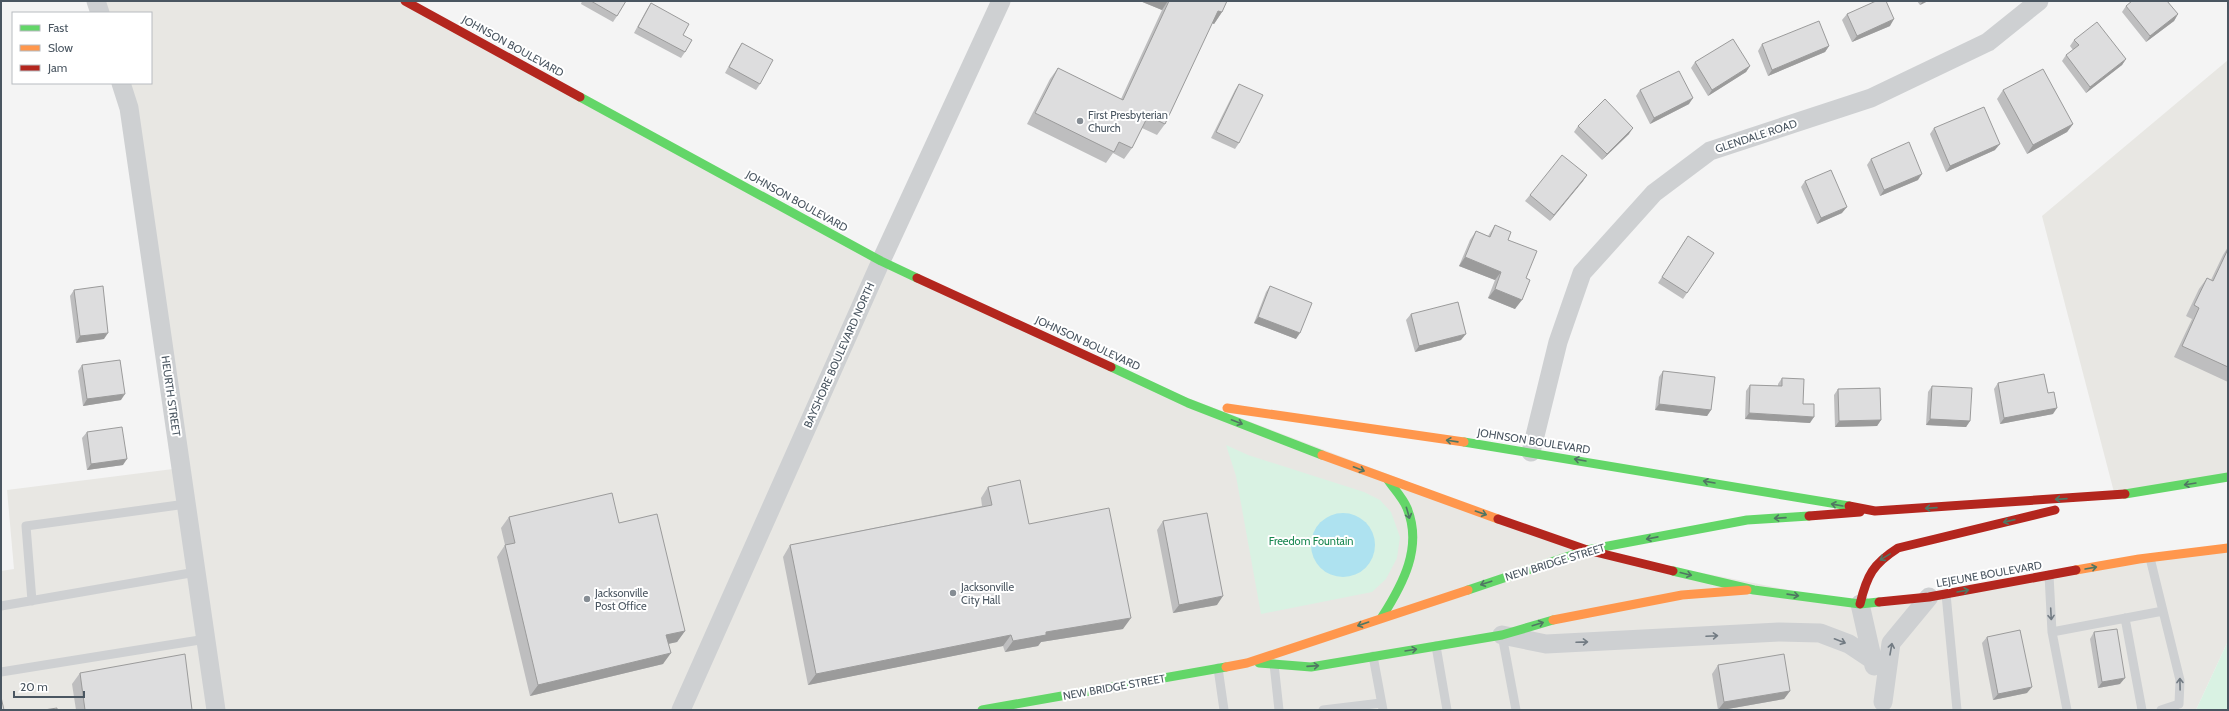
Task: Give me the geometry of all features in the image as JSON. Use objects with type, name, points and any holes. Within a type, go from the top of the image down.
[{"type":"main road","name":"JOHNSON BOULEVARD","points":[[405,1],[881,261],[1188,403],[1388,480],[1587,550],[1754,590]]},
{"type":"main road","name":"JOHNSON BOULEVARD","points":[[1188,403],[1531,452],[1875,511]]},
{"type":"main road","points":[[1860,604],[1865,581],[1878,561],[1898,548],[2115,496],[2228,477]]},
{"type":"main road","points":[[1382,617],[1399,590],[1413,551],[1413,530],[1407,508],[1388,480]]},
{"type":"main road","points":[[1875,511],[2115,496]]},
{"type":"main road","name":"NEW BRIDGE STREET","points":[[982,710],[1247,663],[1587,550],[1747,520],[1875,511]]},
{"type":"main road","points":[[2190,552],[2228,542]]},
{"type":"main road","name":"LEJEUNE BOULEVARD","points":[[1754,590],[1860,604],[1938,595],[2150,558],[2228,548]]},
{"type":"main road","name":"NEW BRIDGE STREET","points":[[1247,663],[1311,667],[1502,635],[1543,622],[1650,600],[1682,595],[1754,590]]},
{"type":"street","points":[[96,1],[100,12]]},
{"type":"street","name":"BAYSHORE BOULEVARD NORTH","points":[[681,710],[881,261],[1001,1]]},
{"type":"street","name":"GLENDALE ROAD","points":[[1531,452],[1558,342],[1582,272],[1654,193],[1710,151],[1871,98],[1988,42],[2039,1]]},
{"type":"street","name":"HEURTH STREET","points":[[121,84],[129,108],[216,710]]},
{"type":"street","points":[[1883,706],[1891,643],[1938,595]]},
{"type":"street","points":[[1860,604],[1883,706]]},
{"type":"street","name":"NEW BRIDGE STREET","points":[[1502,635],[1546,644],[1779,632],[1820,633],[1849,644],[1873,660]]},
{"type":"lane","points":[[32,601],[26,526],[186,504]]},
{"type":"lane","points":[[2150,558],[2180,680],[2179,704],[2161,710]]},
{"type":"lane","points":[[1,606],[196,572]]},
{"type":"lane","points":[[2049,575],[2052,632],[2067,710]]},
{"type":"lane","points":[[1938,595],[1958,710]]},
{"type":"lane","points":[[2052,632],[2163,611]]},
{"type":"lane","points":[[2125,618],[2142,710]]},
{"type":"lane","points":[[1502,635],[1516,710]]},
{"type":"lane","points":[[1,672],[206,639]]},
{"type":"lane","points":[[1436,646],[1447,710]]},
{"type":"lane","points":[[1323,710],[1382,706],[1373,656]]},
{"type":"lane","points":[[1274,664],[1279,710]]},
{"type":"lane","points":[[1218,668],[1224,710]]},
{"type":"shaded area","points":[[96,1],[406,1],[881,261],[1133,377],[1587,550],[1860,604],[2228,548],[2228,641],[2196,710],[1,710],[1,571],[14,569],[7,490],[181,468],[121,84],[152,84],[152,12],[100,12]]},
{"type":"shaded area","points":[[2228,60],[2228,478],[2115,496],[2042,216]]},
{"type":"green space","name":"Freedom Fountain","points":[[1226,445],[1248,455],[1364,492],[1380,500],[1391,512],[1400,537],[1397,558],[1386,579],[1372,592],[1261,614],[1236,476]]},
{"type":"green space","points":[[2228,641],[2228,710],[2196,710]]},
{"type":"water","points":[[1337,513],[1349,513],[1366,522],[1373,533],[1375,545],[1373,557],[1366,568],[1349,577],[1337,577],[1325,572],[1316,563],[1311,551],[1311,539],[1316,527],[1325,518]]},
{"type":"building","points":[[591,1],[626,1],[617,16]]},
{"type":"building","name":"First Presbyterian Church","points":[[1169,1],[1227,1],[1222,12],[1218,11],[1165,124],[1148,116],[1132,148],[1119,142],[1114,152],[1035,113],[1058,68],[1123,100]]},
{"type":"building","points":[[1876,1],[1886,1],[1894,19],[1857,36],[1847,14]]},
{"type":"building","points":[[2132,1],[2167,1],[2178,14],[2150,36],[2126,6]]},
{"type":"building","points":[[651,3],[689,24],[683,35],[692,40],[685,52],[638,27]]},
{"type":"building","points":[[1819,21],[1829,46],[1772,70],[1762,44]]},
{"type":"building","points":[[2097,22],[2126,59],[2090,87],[2066,55],[2079,45],[2074,40]]},
{"type":"building","points":[[1733,39],[1750,66],[1712,90],[1695,62]]},
{"type":"building","points":[[742,43],[773,60],[760,84],[729,67]]},
{"type":"building","points":[[2043,69],[2073,124],[2033,145],[2003,90]]},
{"type":"building","points":[[1679,71],[1693,98],[1654,118],[1640,90]]},
{"type":"building","points":[[1239,84],[1263,95],[1239,143],[1216,132]]},
{"type":"building","points":[[1605,99],[1633,128],[1607,154],[1578,126]]},
{"type":"building","points":[[1984,107],[2000,144],[1950,166],[1934,128]]},
{"type":"building","points":[[1909,142],[1922,174],[1884,190],[1871,159]]},
{"type":"building","points":[[1562,155],[1587,175],[1554,215],[1530,195]]},
{"type":"building","points":[[1831,170],[1847,207],[1821,218],[1805,181]]},
{"type":"building","points":[[1495,225],[1511,232],[1508,240],[1537,251],[1526,278],[1530,280],[1522,300],[1495,289],[1501,272],[1465,257],[1476,231],[1490,237]]},
{"type":"building","points":[[1688,236],[1714,253],[1687,293],[1662,277]]},
{"type":"building","points":[[2228,249],[2228,367],[2182,346],[2199,308],[2194,305],[2207,278],[2213,281]]},
{"type":"building","points":[[103,286],[108,333],[80,336],[74,290]]},
{"type":"building","points":[[1270,286],[1312,303],[1300,333],[1258,317]]},
{"type":"building","points":[[1458,302],[1466,334],[1419,346],[1411,314]]},
{"type":"building","points":[[120,360],[125,394],[87,399],[82,365]]},
{"type":"building","points":[[1663,371],[1715,377],[1711,410],[1659,404]]},
{"type":"building","points":[[2044,374],[2048,393],[2054,392],[2057,408],[2004,418],[1998,383]]},
{"type":"building","points":[[1782,378],[1804,379],[1803,404],[1814,404],[1814,417],[1749,413],[1750,385],[1782,386]]},
{"type":"building","points":[[1932,386],[1972,388],[1970,421],[1930,419]]},
{"type":"building","points":[[1880,388],[1881,420],[1839,421],[1838,389]]},
{"type":"building","points":[[122,427],[127,459],[91,464],[87,432]]},
{"type":"building","name":"Jacksonville City Hall","points":[[1020,480],[1029,524],[1109,508],[1131,618],[1046,632],[1046,635],[1013,641],[1011,635],[816,674],[790,545],[992,505],[988,487]]},
{"type":"building","name":"Jacksonville Post Office","points":[[612,493],[619,523],[657,514],[685,631],[666,635],[671,653],[538,685],[505,545],[515,543],[509,517]]},
{"type":"building","points":[[1207,513],[1223,596],[1179,605],[1163,521]]},
{"type":"building","points":[[2117,629],[2125,678],[2102,682],[2094,632]]},
{"type":"building","points":[[2020,630],[2032,687],[1998,694],[1987,637]]},
{"type":"building","points":[[185,654],[192,710],[85,710],[80,673]]},
{"type":"building","points":[[1784,654],[1790,691],[1724,702],[1718,665]]},
{"type":"building","points":[[1,697],[4,710],[1,710]]},
{"type":"building","points":[[57,708],[57,710],[44,710]]},
{"type":"traffic: fast","points":[[580,97],[881,261],[917,278]]},
{"type":"traffic: fast","points":[[1111,367],[1188,403],[1322,455]]},
{"type":"traffic: fast","points":[[1464,442],[1849,506]]},
{"type":"traffic: fast","points":[[2125,494],[2228,477]]},
{"type":"traffic: fast","points":[[1382,617],[1397,592],[1403,578],[1412,551],[1413,537],[1407,508],[1401,497],[1388,480]]},
{"type":"traffic: fast","points":[[1468,590],[1587,550],[1747,520],[1809,516]]},
{"type":"traffic: fast","points":[[1673,571],[1754,590],[1860,604],[1879,602]]},
{"type":"traffic: fast","points":[[1259,663],[1311,667],[1502,635],[1553,620]]},
{"type":"traffic: fast","points":[[982,710],[1226,667]]},
{"type":"traffic: slow","points":[[1227,408],[1464,442]]},
{"type":"traffic: slow","points":[[1322,455],[1498,519]]},
{"type":"traffic: slow","points":[[2076,570],[2139,559],[2228,548]]},
{"type":"traffic: slow","points":[[1226,667],[1247,663],[1468,590]]},
{"type":"traffic: slow","points":[[1553,620],[1682,595],[1747,590]]},
{"type":"traffic: jam","points":[[405,1],[580,97]]},
{"type":"traffic: jam","points":[[917,278],[1111,367]]},
{"type":"traffic: jam","points":[[1849,506],[1875,511],[2125,494]]},
{"type":"traffic: jam","points":[[1860,604],[1865,585],[1872,571],[1882,559],[1898,548],[2055,510]]},
{"type":"traffic: jam","points":[[1809,516],[1860,512]]},
{"type":"traffic: jam","points":[[1498,519],[1587,550],[1673,571]]},
{"type":"traffic: jam","points":[[1879,602],[1929,597],[2076,570]]},
{"type":"place","name":"First Presbyterian Church","points":[[1080,121]]},
{"type":"place","name":"Jacksonville City Hall","points":[[953,593]]},
{"type":"place","name":"Jacksonville Post Office","points":[[587,599]]}]
